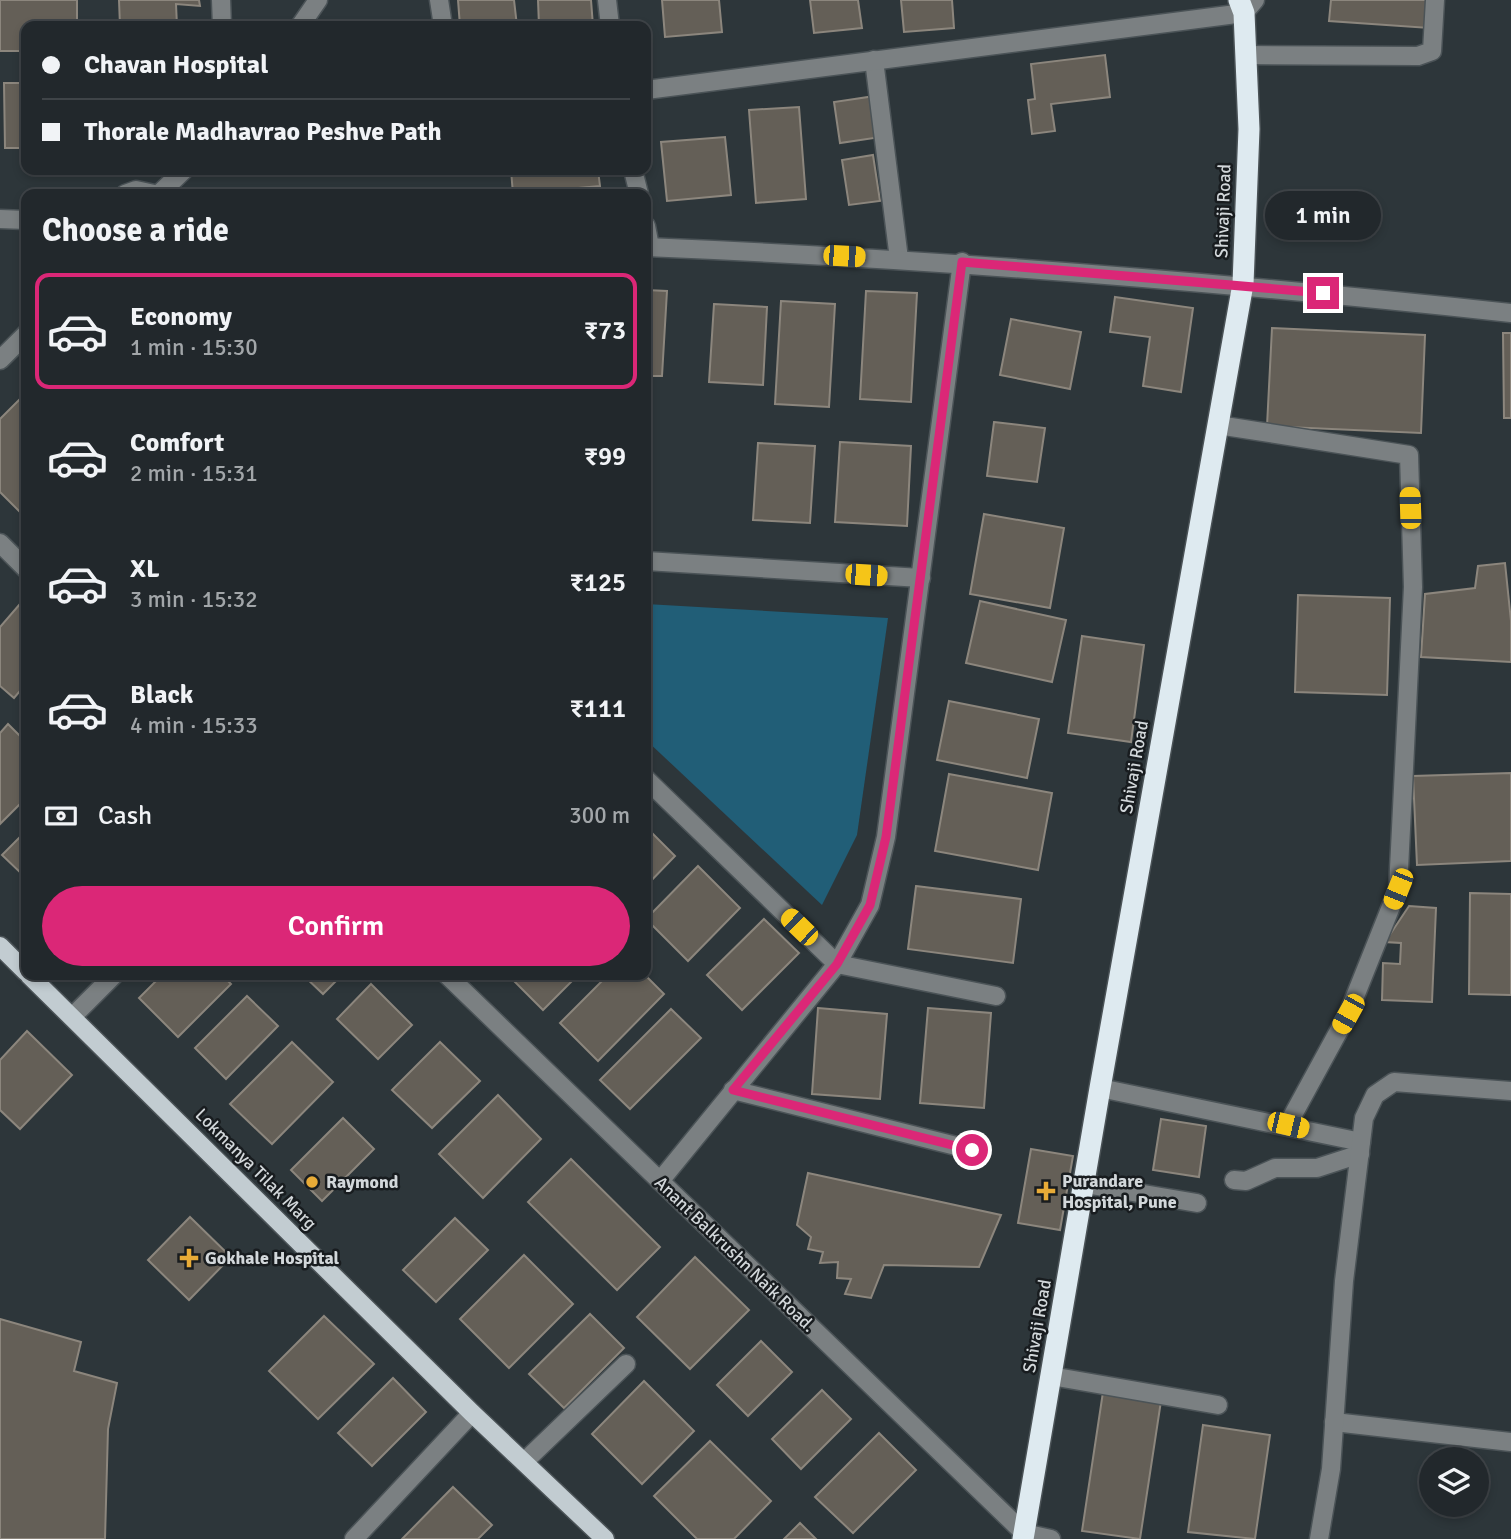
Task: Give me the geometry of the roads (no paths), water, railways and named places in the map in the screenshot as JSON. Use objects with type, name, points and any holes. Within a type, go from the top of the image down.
[{"type":"highway","name":"Shivaji Road","points":[[1024,1536],[1100,1088],[1243,284],[1249,129],[1246,4]]},
{"type":"main road","name":"Lokmanya Tilak Marg","points":[[0,946],[21,968]]},
{"type":"main road","name":"Lokmanya Tilak Marg","points":[[33,980],[472,1413],[605,1539]]},
{"type":"street","points":[[221,0],[222,21]]},
{"type":"street","points":[[303,21],[318,0]]},
{"type":"street","points":[[439,0],[442,21]]},
{"type":"street","points":[[607,0],[609,21]]},
{"type":"street","points":[[1246,55],[1418,56],[1432,51],[1435,0]]},
{"type":"street","points":[[651,89],[874,60],[1246,4]]},
{"type":"street","points":[[874,60],[899,259]]},
{"type":"street","points":[[162,189],[178,175]]},
{"type":"street","points":[[0,219],[21,220]]},
{"type":"street","points":[[651,247],[962,262],[1243,284],[1511,313]]},
{"type":"street","points":[[660,1181],[837,964],[870,905],[886,837],[962,262]]},
{"type":"street","points":[[0,360],[21,339]]},
{"type":"street","points":[[1218,425],[1409,455],[1413,587],[1398,889],[1348,1014],[1288,1125]]},
{"type":"street","points":[[0,543],[21,564]]},
{"type":"street","points":[[651,561],[921,578]]},
{"type":"street","points":[[651,784],[837,964],[996,996]]},
{"type":"street","points":[[72,1017],[109,980]]},
{"type":"street","name":"Anant Balkrushn Naik Road.","points":[[452,980],[1024,1536]]},
{"type":"street","points":[[1319,1539],[1331,1469],[1344,1281],[1364,1118],[1376,1095],[1394,1082],[1511,1091]]},
{"type":"street","points":[[1100,1088],[1288,1125],[1360,1148]]},
{"type":"street","points":[[733,1090],[972,1150]]},
{"type":"street","points":[[1234,1180],[1245,1181],[1275,1168],[1317,1168],[1360,1148]]},
{"type":"street","points":[[1085,1184],[1197,1203]]},
{"type":"street","points":[[524,1462],[626,1364]]},
{"type":"street","points":[[1051,1376],[1218,1405]]},
{"type":"street","points":[[354,1539],[472,1413]]},
{"type":"street","points":[[1334,1422],[1511,1442]]},
{"type":"street","points":[[1024,1536],[1051,1539]]},
{"type":"place","name":"Raymond","points":[[312,1182]]},
{"type":"place","name":"Purandare Hospital, Pune","points":[[1046,1191]]},
{"type":"place","name":"Gokhale Hospital","points":[[189,1258]]}]
